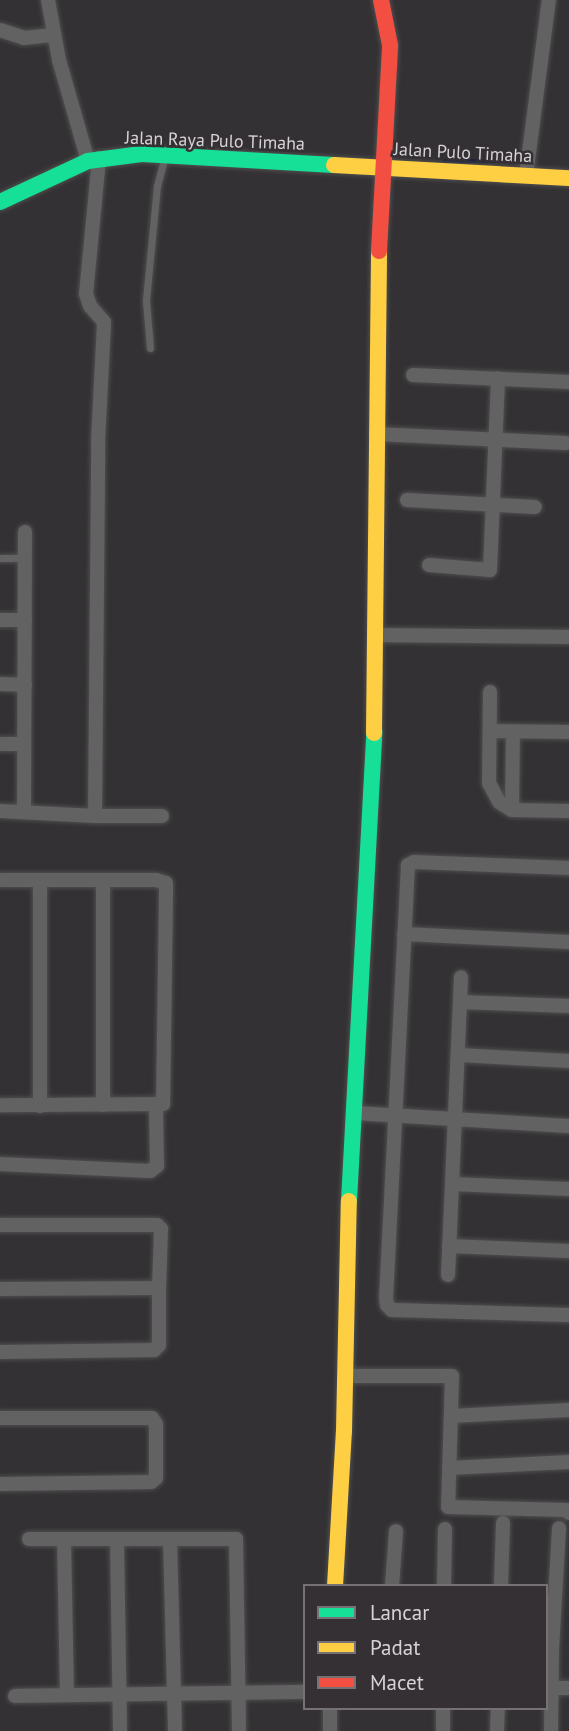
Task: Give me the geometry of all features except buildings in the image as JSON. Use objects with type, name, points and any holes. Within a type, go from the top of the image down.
[{"type":"street","points":[[48,0],[76,129],[90,156],[86,294],[104,322],[99,442],[95,816]]},
{"type":"street","points":[[335,1584],[345,1376],[347,1238],[377,635],[376,434],[381,168],[390,45],[381,0]]},
{"type":"street","points":[[526,176],[549,0]]},
{"type":"street","points":[[0,30],[24,38],[54,36]]},
{"type":"street","name":"Jalan Raya Pulo Timaha","points":[[0,202],[90,156],[166,155],[355,166]]},
{"type":"street","name":"Jalan Pulo Timaha","points":[[355,166],[569,178]]},
{"type":"street","points":[[412,375],[569,382]]},
{"type":"street","points":[[429,565],[490,570],[498,378]]},
{"type":"street","points":[[376,434],[566,443]]},
{"type":"street","points":[[407,500],[535,507]]},
{"type":"street","points":[[24,811],[25,531]]},
{"type":"street","points":[[0,620],[25,620]]},
{"type":"street","points":[[377,635],[569,637]]},
{"type":"street","points":[[0,684],[25,685]]},
{"type":"street","points":[[489,692],[489,783],[499,802],[512,810],[569,811]]},
{"type":"street","points":[[490,731],[569,732]]},
{"type":"street","points":[[512,810],[513,732]]},
{"type":"street","points":[[0,744],[24,744]]},
{"type":"street","points":[[0,811],[162,816]]},
{"type":"street","points":[[569,868],[414,862],[408,865],[405,872],[387,1305],[392,1310],[569,1315]]},
{"type":"street","points":[[0,880],[156,880],[166,883],[166,1099],[163,1104],[156,1107],[0,1105]]},
{"type":"street","points":[[40,881],[40,1106]]},
{"type":"street","points":[[103,882],[103,1105]]},
{"type":"street","points":[[404,934],[569,942]]},
{"type":"street","points":[[448,1276],[461,977]]},
{"type":"street","points":[[460,1002],[569,1006]]},
{"type":"street","points":[[459,1055],[569,1061]]},
{"type":"street","points":[[0,1164],[150,1171],[157,1166],[156,1107]]},
{"type":"street","points":[[354,1113],[569,1126]]},
{"type":"street","points":[[452,1184],[569,1189]]},
{"type":"street","points":[[0,1225],[157,1225],[161,1229],[158,1348],[0,1352]]},
{"type":"street","points":[[449,1246],[569,1251]]},
{"type":"street","points":[[0,1289],[159,1288]]},
{"type":"street","points":[[345,1376],[452,1376],[447,1507],[566,1510],[569,1513]]},
{"type":"street","points":[[451,1416],[569,1410]]},
{"type":"street","points":[[0,1418],[152,1418],[156,1424],[154,1480],[0,1484]]},
{"type":"street","points":[[449,1468],[569,1462]]},
{"type":"street","points":[[501,1584],[503,1523]]},
{"type":"street","points":[[551,1731],[549,1650],[559,1528]]},
{"type":"street","points":[[444,1584],[445,1529]]},
{"type":"street","points":[[392,1584],[396,1531]]},
{"type":"street","points":[[29,1539],[236,1539],[239,1731]]},
{"type":"street","points":[[64,1539],[66,1695]]},
{"type":"street","points":[[117,1539],[120,1731]]},
{"type":"street","points":[[170,1539],[175,1731]]},
{"type":"street","points":[[551,1688],[569,1688]]},
{"type":"street","points":[[15,1696],[303,1692]]},
{"type":"street","points":[[330,1710],[330,1731]]},
{"type":"street","points":[[443,1710],[443,1731]]},
{"type":"street","points":[[498,1710],[498,1731]]},
{"type":"lane","points":[[150,348],[146,298],[157,186],[166,155]]},
{"type":"lane","points":[[0,558],[25,558]]},
{"type":"waterway","points":[[445,161],[516,161]]},
{"type":"traffic: fast","points":[[0,202],[88,161],[142,154],[334,165]]},
{"type":"traffic: fast","points":[[349,1201],[374,733]]},
{"type":"traffic: slow","points":[[334,165],[569,178]]},
{"type":"traffic: slow","points":[[374,733],[379,251]]},
{"type":"traffic: slow","points":[[335,1584],[344,1431],[349,1201]]},
{"type":"traffic: jam","points":[[379,251],[390,45],[381,0]]}]
